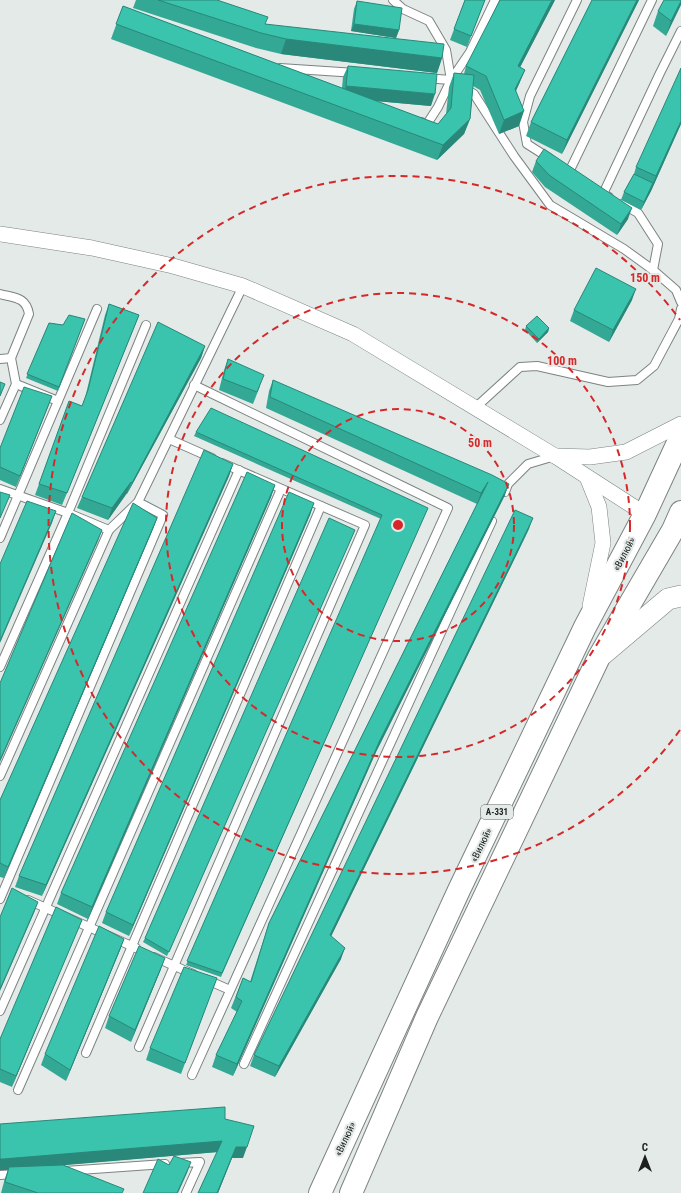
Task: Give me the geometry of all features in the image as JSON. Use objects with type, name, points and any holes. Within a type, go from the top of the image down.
[{"type":"highway","name":"«Вилюй»","points":[[320,1193],[459,890],[585,627],[645,514],[681,436]]},
{"type":"highway","points":[[645,514],[678,526]]},
{"type":"highway","name":"А-331","points":[[351,1193],[427,1017],[599,657],[678,526]]},
{"type":"main road","points":[[599,657],[668,600],[681,596]]},
{"type":"street","points":[[0,234],[92,248],[173,266],[243,286],[354,334],[555,456],[645,514]]},
{"type":"street","points":[[555,456],[590,457],[626,452],[681,424]]},
{"type":"street","points":[[585,627],[603,543],[599,507],[587,477]]},
{"type":"lane","points":[[393,0],[402,9],[429,21],[446,50],[451,80]]},
{"type":"lane","points":[[412,120],[427,124],[438,107],[451,80],[470,52],[495,0]]},
{"type":"lane","points":[[577,0],[530,96],[523,122],[527,144],[566,169],[652,0]]},
{"type":"lane","points":[[652,270],[658,244],[642,219],[638,213],[600,192],[681,31]]},
{"type":"lane","points":[[289,77],[272,69],[364,74]]},
{"type":"lane","points":[[419,78],[451,80],[474,94],[514,156],[550,205],[624,249],[676,290],[681,302]]},
{"type":"lane","points":[[0,776],[109,530],[138,502],[243,286]]},
{"type":"lane","points":[[0,294],[22,300],[28,306],[29,314],[11,358],[16,384],[0,420]]},
{"type":"lane","points":[[0,538],[97,309]]},
{"type":"lane","points":[[475,408],[520,367],[537,366],[608,382],[637,380],[654,366],[679,319],[681,310]]},
{"type":"lane","points":[[0,667],[68,512],[146,325]]},
{"type":"lane","points":[[0,359],[11,358]]},
{"type":"lane","points":[[16,384],[58,401]]},
{"type":"lane","points":[[192,1075],[448,508],[194,386]]},
{"type":"lane","points":[[139,1047],[365,526],[168,439]]},
{"type":"lane","points":[[502,498],[508,484],[528,464],[555,456]]},
{"type":"lane","points":[[0,1012],[239,470]]},
{"type":"lane","points":[[0,489],[68,512],[109,530]]},
{"type":"lane","points":[[18,1090],[281,489]]},
{"type":"lane","points":[[0,899],[8,891],[163,515],[138,502]]},
{"type":"lane","points":[[86,1053],[321,506]]},
{"type":"lane","points":[[244,1064],[495,513]]},
{"type":"lane","points":[[8,891],[230,990]]},
{"type":"lane","points":[[54,1171],[200,1162],[186,1193]]},
{"type":"lane","points":[[0,1175],[23,1173]]},
{"type":"building","points":[[158,0],[217,0],[268,17],[265,24],[444,44],[442,58],[286,39],[261,33]]},
{"type":"building","points":[[465,0],[485,0],[471,36],[454,29]]},
{"type":"building","points":[[500,0],[552,0],[518,66],[525,70],[515,89],[524,111],[504,120],[486,76],[466,66]]},
{"type":"building","points":[[592,0],[637,0],[567,140],[531,122]]},
{"type":"building","points":[[664,0],[681,0],[671,21],[658,11]]},
{"type":"building","points":[[357,1],[402,8],[399,30],[354,24]]},
{"type":"building","points":[[123,6],[438,124],[451,108],[454,73],[474,75],[470,119],[443,145],[116,24]]},
{"type":"building","points":[[348,66],[437,74],[435,94],[346,86]]},
{"type":"building","points":[[681,68],[681,121],[656,176],[636,167]]},
{"type":"building","points":[[544,149],[632,208],[621,224],[549,175],[536,161]]},
{"type":"building","points":[[634,174],[653,183],[644,202],[624,192]]},
{"type":"building","points":[[596,268],[636,289],[613,330],[574,310]]},
{"type":"building","points":[[109,304],[139,315],[67,493],[39,484],[69,401],[82,406],[88,390]]},
{"type":"building","points":[[69,315],[85,319],[59,387],[27,374],[49,323],[63,325]]},
{"type":"building","points":[[537,316],[549,328],[539,339],[526,326]]},
{"type":"building","points":[[158,322],[205,346],[132,483],[131,482],[112,508],[82,497]]},
{"type":"building","points":[[228,359],[264,375],[257,392],[223,379]]},
{"type":"building","points":[[273,380],[492,475],[509,484],[380,740],[237,1064],[216,1055],[242,1001],[236,997],[243,978],[251,982],[269,923],[488,482],[481,493],[270,397]]},
{"type":"building","points":[[0,382],[5,384],[0,396]]},
{"type":"building","points":[[24,387],[52,396],[20,476],[0,467],[0,448]]},
{"type":"building","points":[[211,408],[428,508],[222,973],[187,961],[382,515],[196,432]]},
{"type":"building","points":[[204,450],[233,464],[46,885],[19,876]]},
{"type":"building","points":[[247,472],[275,485],[92,907],[61,893]]},
{"type":"building","points":[[0,492],[10,495],[0,518]]},
{"type":"building","points":[[289,492],[314,503],[133,925],[106,912]]},
{"type":"building","points":[[27,501],[56,511],[0,641],[0,564]]},
{"type":"building","points":[[133,503],[157,518],[8,867],[0,863],[0,800]]},
{"type":"building","points":[[515,510],[533,518],[330,935],[345,948],[279,1066],[254,1055]]},
{"type":"building","points":[[72,513],[102,530],[0,760],[0,683]]},
{"type":"building","points":[[329,518],[355,530],[169,952],[145,938]]},
{"type":"building","points":[[12,888],[38,902],[0,989],[0,917]]},
{"type":"building","points":[[56,907],[82,920],[16,1076],[0,1069],[0,1039]]},
{"type":"building","points":[[99,926],[124,939],[70,1070],[45,1054]]},
{"type":"building","points":[[139,946],[165,958],[135,1030],[109,1016]]},
{"type":"building","points":[[184,967],[217,978],[185,1063],[150,1048]]},
{"type":"building","points":[[225,1107],[225,1119],[254,1126],[247,1147],[236,1147],[217,1193],[198,1193],[222,1141],[0,1159],[0,1124]]},
{"type":"building","points":[[174,1156],[191,1162],[177,1193],[143,1193],[158,1159],[169,1165]]},
{"type":"building","points":[[63,1165],[124,1189],[122,1193],[38,1193],[5,1182],[9,1167]]}]
